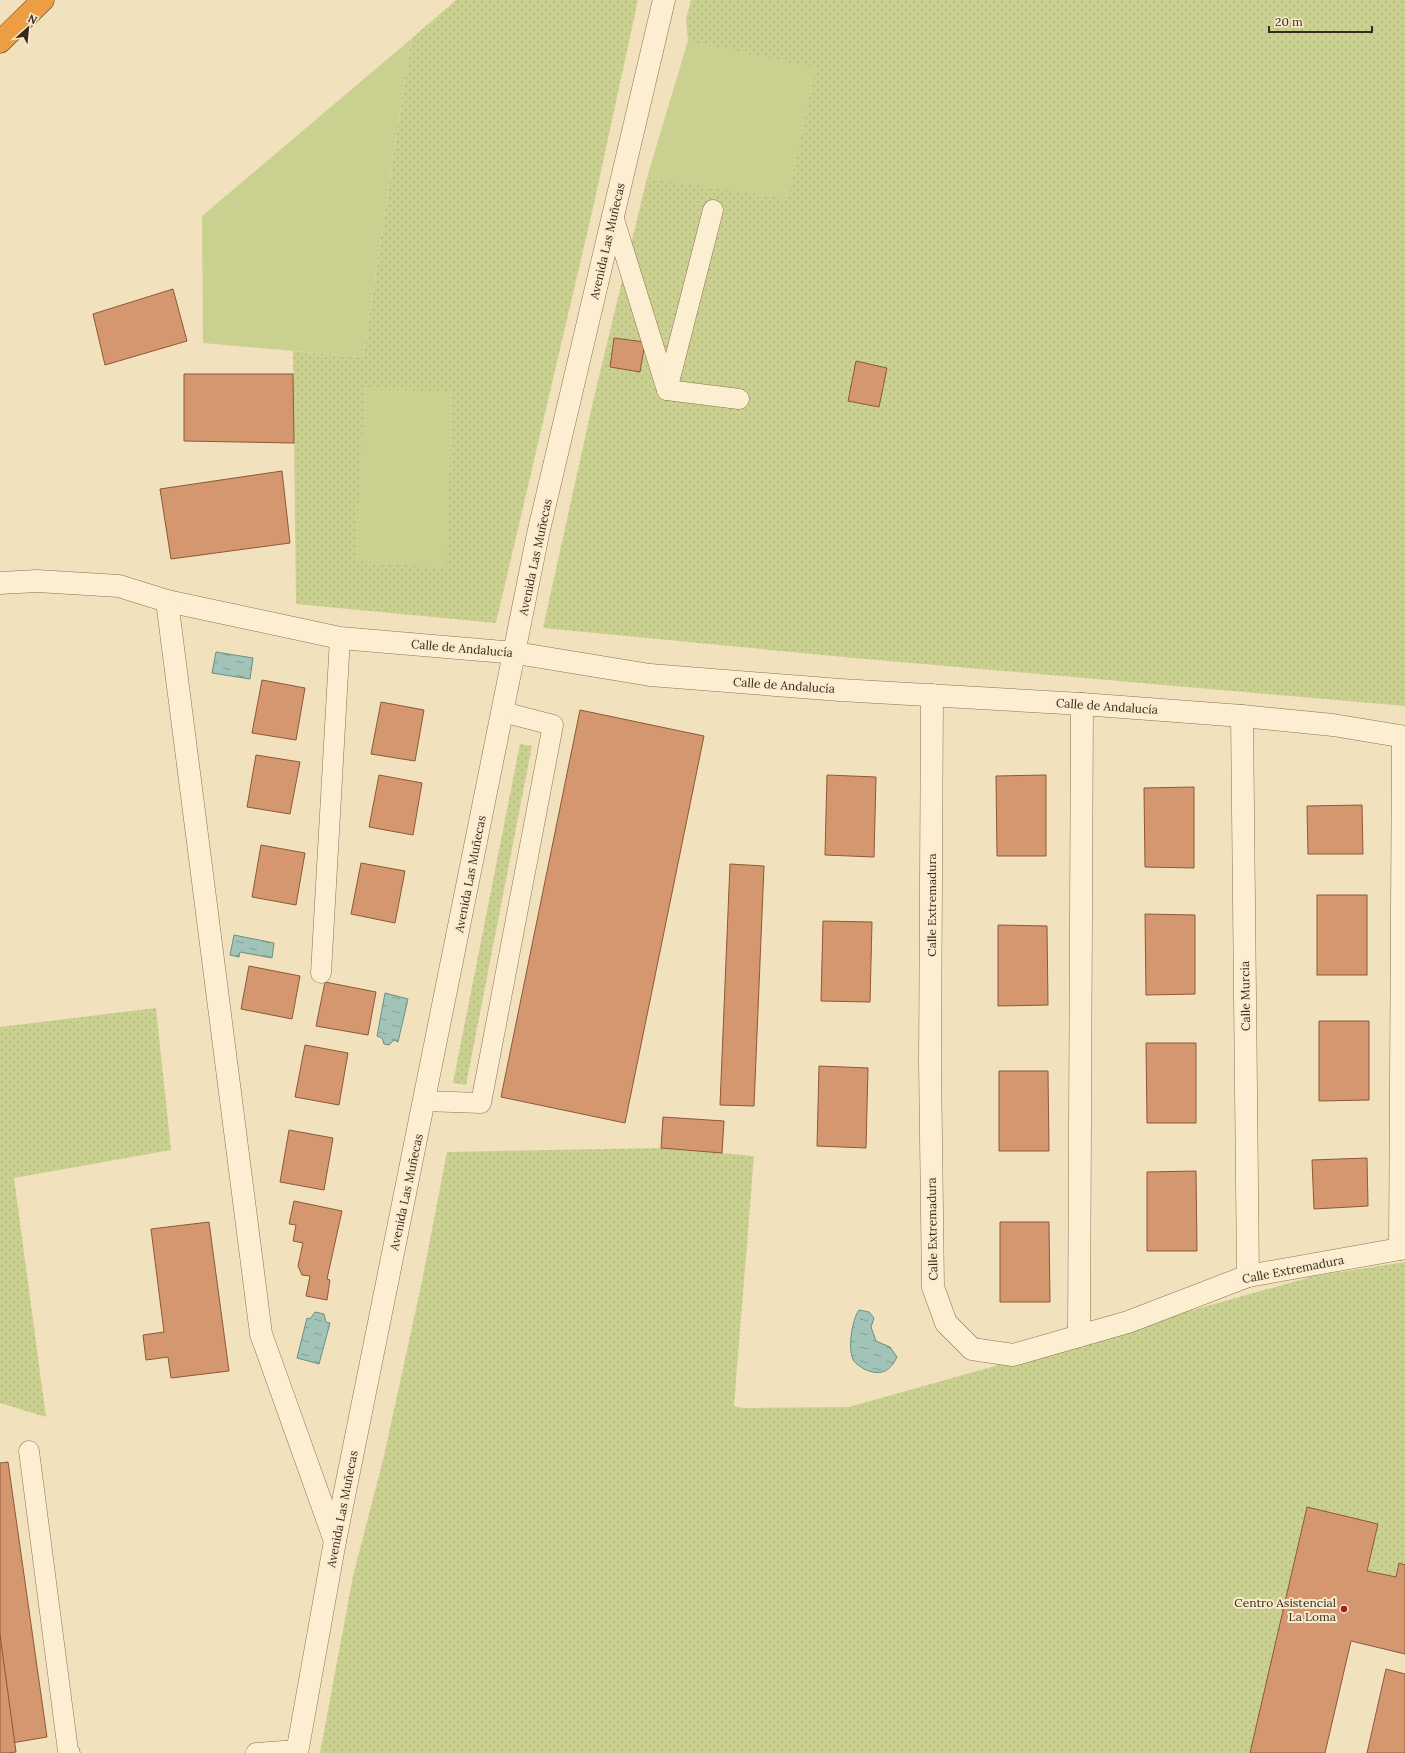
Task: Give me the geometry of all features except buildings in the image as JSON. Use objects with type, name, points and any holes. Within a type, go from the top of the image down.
[{"type":"highway","points":[[0,42],[43,0]]},
{"type":"street","name":"Avenida Las Muñecas","points":[[297,1751],[335,1541],[516,653],[538,534],[664,0]]},
{"type":"street","name":"Calle de Andalucía","points":[[0,583],[37,581],[119,586],[167,602],[340,638],[516,653],[650,675],[840,690],[1082,704],[1242,716],[1333,725],[1404,737]]},
{"type":"street","points":[[167,602],[261,1334],[335,1541]]},
{"type":"street","name":"Calle Extremadura","points":[[932,695],[930,1062],[933,1287],[946,1323],[972,1349],[1013,1355],[1128,1322],[1248,1276],[1402,1248]]},
{"type":"street","points":[[1079,1336],[1082,704]]},
{"type":"street","name":"Calle Murcia","points":[[1242,716],[1248,1276]]},
{"type":"street","points":[[1402,1248],[1404,737]]},
{"type":"lane","points":[[666,390],[713,210]]},
{"type":"lane","points":[[613,216],[666,390]]},
{"type":"lane","points":[[666,390],[740,399]]},
{"type":"lane","points":[[321,973],[340,638]]},
{"type":"lane","points":[[424,1101],[481,1103],[553,725],[503,712]]},
{"type":"lane","points":[[29,1452],[68,1751],[70,1753]]},
{"type":"lane","points":[[256,1753],[297,1751]]},
{"type":"green space","points":[[456,0],[638,0],[593,208],[496,623],[296,604],[293,351],[363,357],[411,39]]},
{"type":"green space","points":[[691,0],[1405,0],[1405,706],[854,658],[543,628],[594,397],[647,178],[688,41],[686,19]]},
{"type":"green space","points":[[411,39],[363,357],[203,343],[202,216]]},
{"type":"green space","points":[[688,41],[816,68],[788,199],[647,178]]},
{"type":"green space","points":[[365,389],[453,391],[446,568],[355,561]]},
{"type":"green space","points":[[520,744],[532,746],[466,1085],[453,1083]]},
{"type":"green space","points":[[156,1008],[171,1150],[14,1178],[46,1417],[0,1403],[0,1027]]},
{"type":"green space","points":[[661,1148],[754,1156],[734,1406],[743,1408],[849,1407],[1314,1276],[1405,1262],[1405,1565],[1399,1563],[1396,1577],[1367,1571],[1378,1524],[1250,1753],[320,1753],[353,1576],[384,1456],[422,1281],[447,1152]]},
{"type":"water","points":[[216,652],[253,658],[250,679],[212,673]]},
{"type":"water","points":[[234,935],[274,943],[272,958],[240,952],[239,957],[230,955]]},
{"type":"water","points":[[385,993],[408,999],[398,1042],[394,1040],[389,1045],[384,1044],[382,1038],[377,1036]]},
{"type":"water","points":[[859,1310],[869,1312],[874,1318],[871,1327],[876,1341],[890,1347],[897,1357],[891,1367],[884,1372],[875,1372],[864,1369],[855,1362],[852,1356],[852,1327],[856,1314]]},
{"type":"water","points":[[315,1312],[324,1314],[326,1322],[330,1323],[319,1364],[297,1358],[307,1318],[310,1319]]},
{"type":"place","name":"Centro Asistencial La Loma","points":[[1344,1609]]}]
